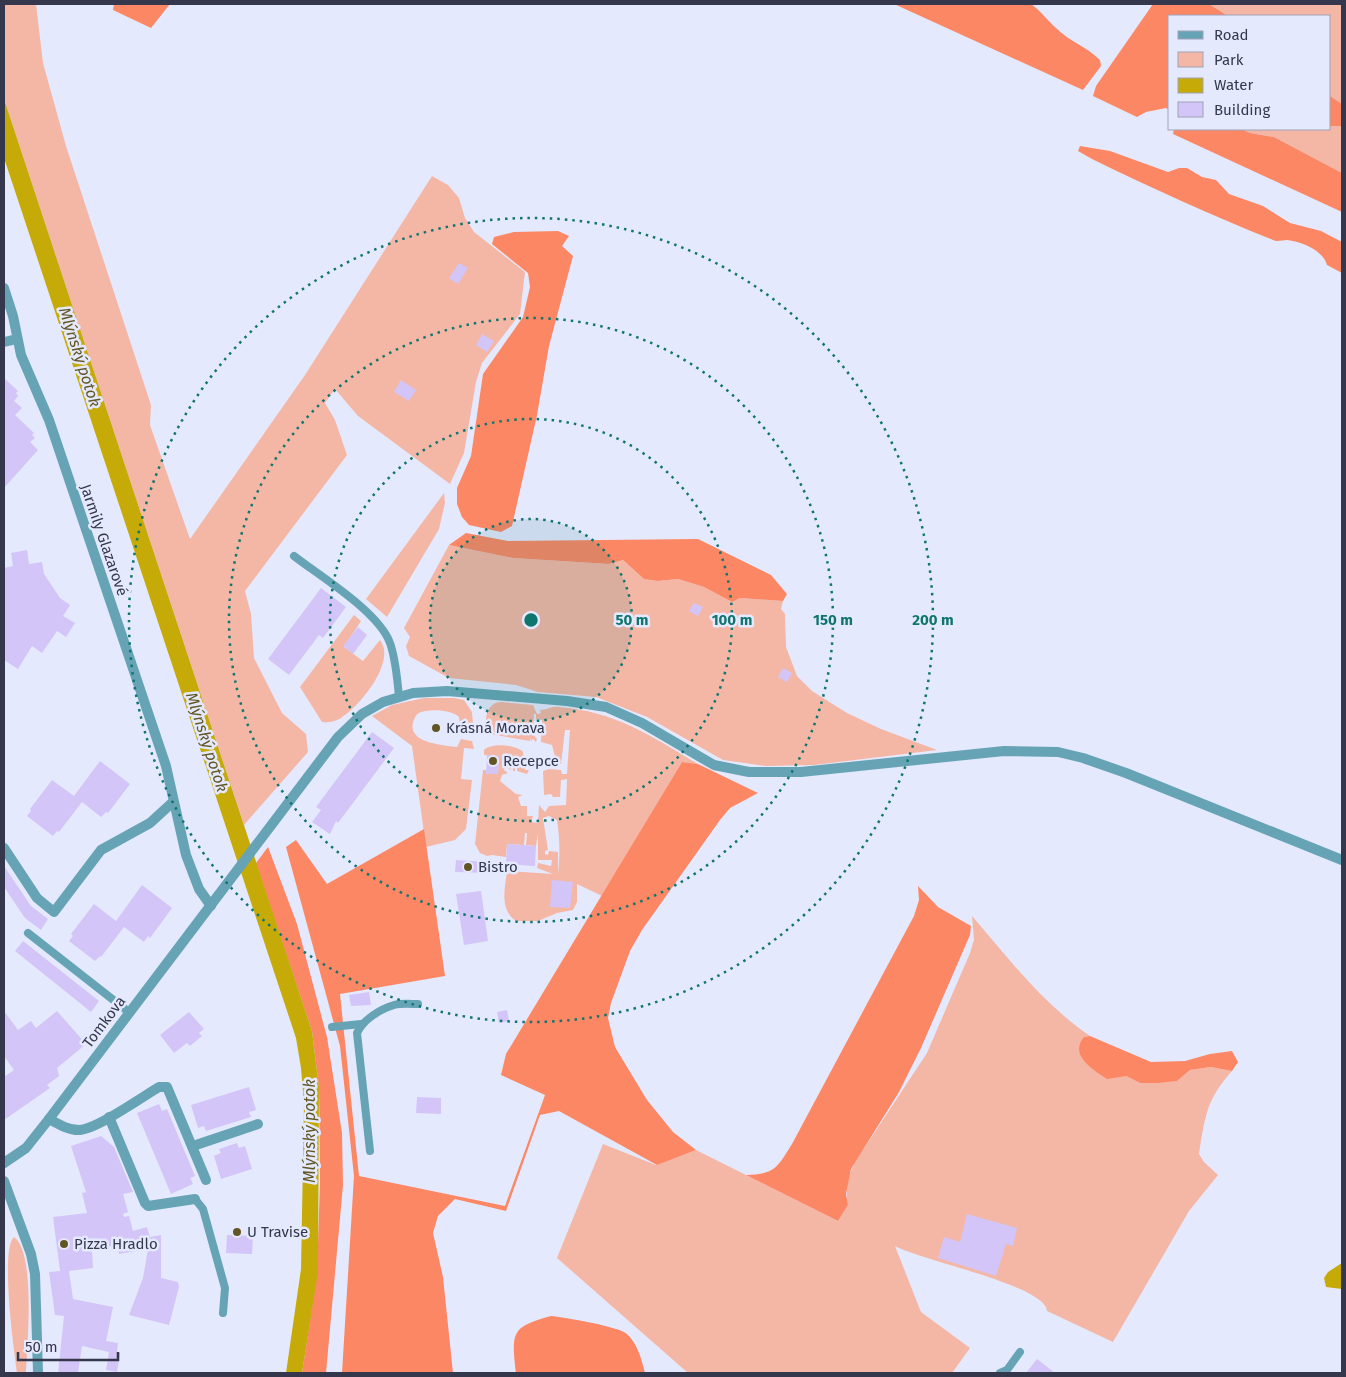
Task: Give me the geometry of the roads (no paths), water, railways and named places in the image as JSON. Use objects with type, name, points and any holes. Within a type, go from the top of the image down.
[{"type":"street","name":"Jarmily Glazarové","points":[[4,288],[13,316],[21,355],[49,420],[166,766],[173,802],[194,880],[211,906]]},
{"type":"street","points":[[4,342],[17,339]]},
{"type":"street","name":"Tomkova","points":[[4,1164],[26,1148],[49,1119],[344,731],[367,711],[399,696],[447,691],[594,704],[634,719],[714,765],[749,772],[811,772],[1024,750],[1064,753],[1126,773],[1342,860]]},
{"type":"street","points":[[4,848],[37,898],[54,912],[101,850],[150,823],[173,802]]},
{"type":"street","points":[[49,1119],[78,1130],[90,1127],[159,1087],[167,1087],[206,1180]]},
{"type":"street","points":[[109,1117],[144,1203],[148,1206],[195,1199]]},
{"type":"street","points":[[193,1146],[258,1124]]},
{"type":"street","points":[[4,1181],[31,1254],[35,1274],[38,1373]]},
{"type":"lane","points":[[294,556],[372,616],[386,633],[394,660],[399,696]]},
{"type":"lane","points":[[28,933],[130,1013]]},
{"type":"lane","points":[[332,1027],[361,1024],[394,1005],[418,1004]]},
{"type":"lane","points":[[361,1024],[358,1033],[370,1151]]},
{"type":"lane","points":[[195,1199],[203,1209],[225,1288],[223,1313]]},
{"type":"lane","points":[[1000,1373],[1007,1370],[1020,1352]]},
{"type":"water","name":"Mlýnský potok","points":[[4,99],[312,1031],[319,1087],[318,1272],[302,1373],[286,1373],[301,1269],[304,1104],[296,1038],[4,158]]},
{"type":"water","points":[[1342,1263],[1342,1289],[1326,1287],[1324,1278],[1328,1272]]},
{"type":"place","name":"Krásná Morava","points":[[436,728]]},
{"type":"place","name":"Recepce","points":[[493,761]]},
{"type":"place","name":"Bistro","points":[[468,867]]},
{"type":"place","name":"U Travise","points":[[237,1232]]},
{"type":"place","name":"Pizza Hradlo","points":[[64,1244]]}]
